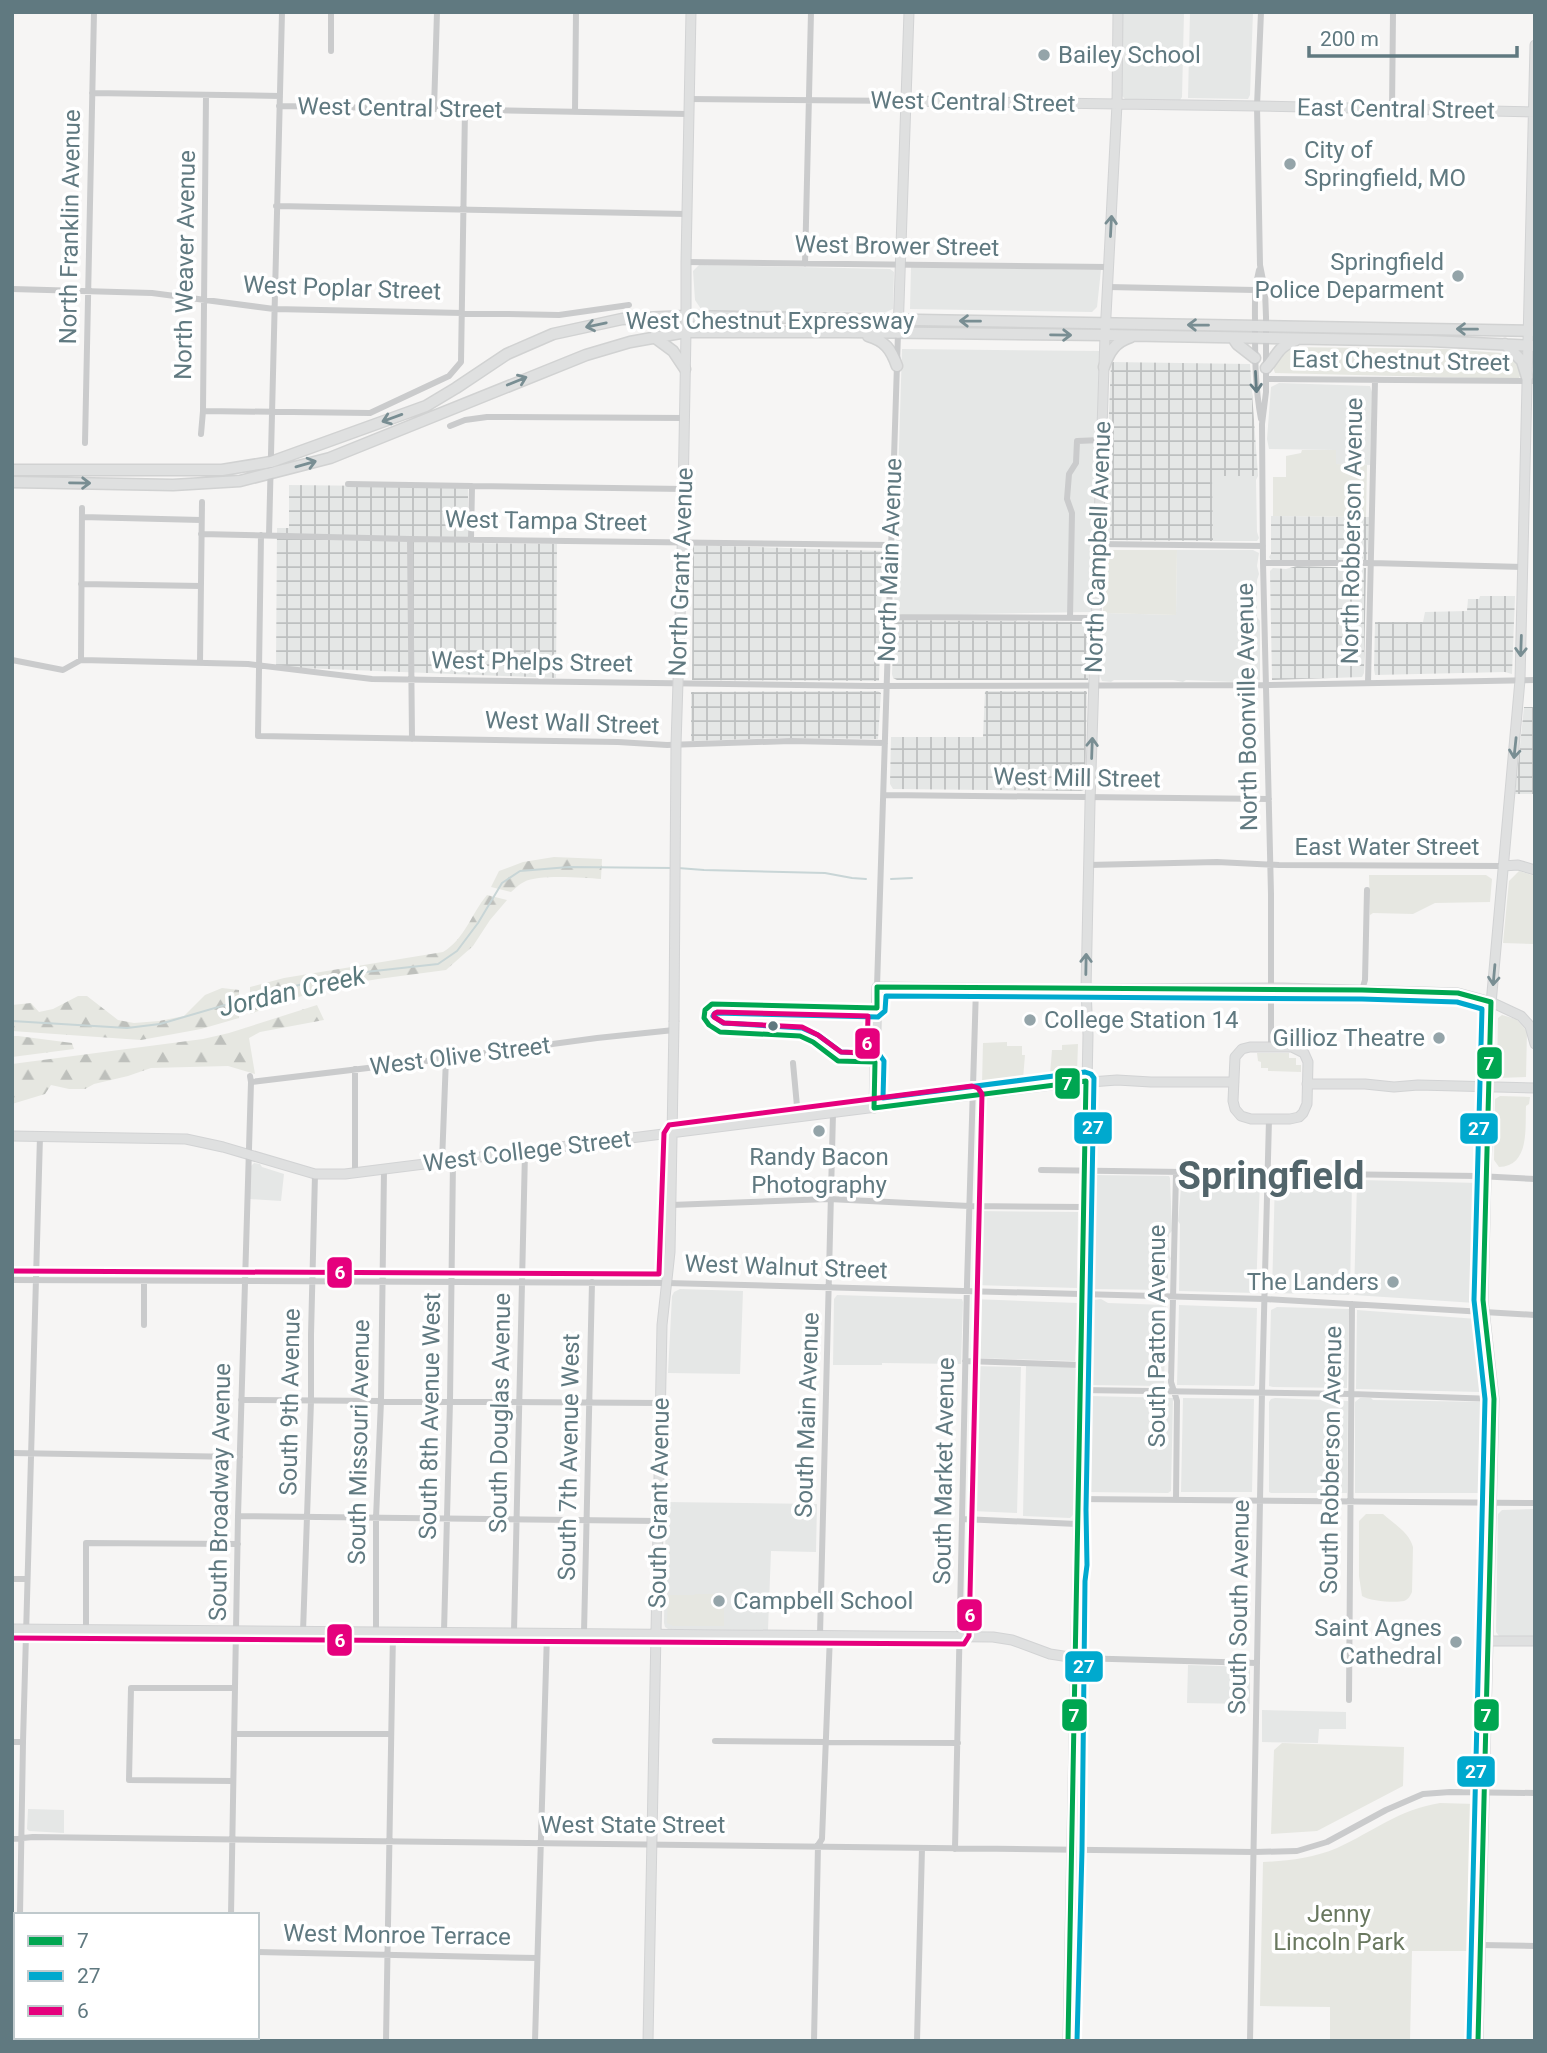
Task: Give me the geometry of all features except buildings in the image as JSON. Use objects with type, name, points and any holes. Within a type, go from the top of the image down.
[{"type":"main road","name":"North Grant Avenue","points":[[673,1133],[676,745],[683,542],[691,12]]},
{"type":"main road","name":"North Main Avenue","points":[[898,332],[909,12]]},
{"type":"main road","name":"North Campbell Avenue","points":[[1068,2041],[1088,1035],[1088,865],[1105,330],[1117,104],[1118,12]]},
{"type":"main road","points":[[1478,2041],[1493,1503],[1494,1399],[1484,1311],[1488,1087],[1491,1002],[1520,680],[1532,331],[1535,45]]},
{"type":"main road","name":"West Central Street","points":[[905,101],[1257,106]]},
{"type":"main road","name":"East Central Street","points":[[1257,106],[1534,112]]},
{"type":"main road","name":"West Chestnut Expressway","points":[[12,470],[222,470],[271,462],[426,405],[507,354],[553,334],[622,319],[686,317],[898,320],[1105,330],[1135,336],[1531,345]]},
{"type":"main road","name":"West Chestnut Expressway","points":[[12,482],[173,485],[240,481],[330,458],[574,359],[630,342],[686,332],[1105,330],[1261,326],[1532,331]]},
{"type":"main road","points":[[848,332],[883,342],[897,366]]},
{"type":"main road","points":[[1104,367],[1116,344],[1135,336]]},
{"type":"main road","points":[[654,337],[673,351],[685,369]]},
{"type":"main road","points":[[1233,338],[1255,358]]},
{"type":"main road","points":[[1266,374],[1278,350],[1285,344],[1300,339]]},
{"type":"main road","points":[[1505,344],[1522,362],[1530,380]]},
{"type":"main road","points":[[1503,866],[1518,865],[1535,870]]},
{"type":"main road","name":"North Main Avenue","points":[[874,1108],[877,987]]},
{"type":"main road","points":[[877,987],[1458,993],[1517,1013],[1532,1030],[1535,1044]]},
{"type":"main road","points":[[1247,1047],[1271,1047],[1302,1051],[1308,1062],[1306,1106],[1301,1115],[1290,1119],[1247,1118],[1236,1112],[1233,1104],[1235,1060],[1238,1053],[1247,1047]]},
{"type":"main road","name":"West College Street","points":[[12,1136],[173,1138],[211,1143],[315,1174],[355,1174],[1086,1081],[1234,1082]]},
{"type":"main road","points":[[1307,1084],[1535,1087]]},
{"type":"main road","name":"South Grant Avenue","points":[[648,2041],[662,1325],[667,1283],[673,1133]]},
{"type":"main road","points":[[12,1629],[1002,1637],[1050,1654],[1076,1658]]},
{"type":"main road","points":[[1489,1641],[1535,1642]]},
{"type":"street","name":"North Franklin Avenue","points":[[85,443],[94,12]]},
{"type":"street","points":[[269,535],[282,12]]},
{"type":"street","points":[[331,12],[331,51]]},
{"type":"street","points":[[434,108],[437,12]]},
{"type":"street","points":[[575,111],[576,12]]},
{"type":"street","points":[[805,264],[811,12]]},
{"type":"street","name":"North Boonville Avenue","points":[[1261,12],[1257,106],[1260,265],[1265,290],[1255,358],[1256,394],[1262,424]]},
{"type":"street","points":[[1392,110],[1393,12]]},
{"type":"street","name":"West Central Street","points":[[92,93],[280,96]]},
{"type":"street","name":"North Weaver Avenue","points":[[201,435],[206,95]]},
{"type":"street","name":"West Central Street","points":[[689,99],[905,101]]},
{"type":"street","name":"West Central Street","points":[[279,106],[688,114]]},
{"type":"street","points":[[203,411],[370,413],[449,376],[461,362],[465,109]]},
{"type":"street","points":[[276,206],[687,214]]},
{"type":"street","name":"West Brower Street","points":[[686,262],[1108,267]]},
{"type":"street","name":"North Boonville Avenue","points":[[1260,265],[1255,290],[1266,374],[1262,424],[1263,563],[1271,1047]]},
{"type":"street","points":[[1108,287],[1255,290]]},
{"type":"street","name":"West Poplar Street","points":[[12,289],[152,293],[274,309],[571,314],[629,304]]},
{"type":"street","name":"North Main Avenue","points":[[877,987],[898,332]]},
{"type":"street","name":"East Chestnut Street","points":[[1266,374],[1374,381],[1530,380]]},
{"type":"street","name":"North Robberson Avenue","points":[[1368,683],[1374,381]]},
{"type":"street","points":[[450,426],[487,416],[685,418]]},
{"type":"street","points":[[1070,618],[1072,513],[1067,499],[1069,474],[1076,463],[1077,441],[1101,440]]},
{"type":"street","points":[[348,484],[684,489]]},
{"type":"street","points":[[471,539],[472,486]]},
{"type":"street","points":[[200,663],[202,502]]},
{"type":"street","points":[[81,660],[82,508]]},
{"type":"street","points":[[82,517],[201,520]]},
{"type":"street","name":"West Tampa Street","points":[[201,534],[890,545]]},
{"type":"street","points":[[260,667],[261,535]]},
{"type":"street","points":[[410,539],[411,739]]},
{"type":"street","points":[[1098,544],[1263,546]]},
{"type":"street","points":[[1263,563],[1523,567]]},
{"type":"street","points":[[82,584],[201,586]]},
{"type":"street","points":[[888,617],[1096,618]]},
{"type":"street","name":"West Phelps Street","points":[[12,660],[62,670],[81,660],[247,664],[372,679],[887,686],[1266,685],[1535,680]]},
{"type":"street","name":"West Wall Street","points":[[260,667],[258,736],[667,745],[791,741],[885,743]]},
{"type":"street","name":"West Mill Street","points":[[884,795],[1269,799]]},
{"type":"street","name":"East Water Street","points":[[1088,865],[1217,862],[1270,865],[1503,866]]},
{"type":"street","points":[[1362,990],[1365,980],[1367,890]]},
{"type":"street","name":"South Market Avenue","points":[[955,1849],[976,988]]},
{"type":"street","name":"West Olive Street","points":[[250,1079],[446,1059],[674,1026]]},
{"type":"street","points":[[442,1162],[446,1059]]},
{"type":"street","points":[[793,1063],[798,1117]]},
{"type":"street","points":[[355,1069],[355,1174]]},
{"type":"street","name":"South Broadway Avenue","points":[[231,1913],[250,1079]]},
{"type":"street","name":"South Main Avenue","points":[[814,2041],[818,1846],[822,1839],[826,1742],[828,1287],[833,1113]]},
{"type":"street","name":"South South Avenue","points":[[1250,2041],[1269,1119]]},
{"type":"street","points":[[20,1913],[40,1136]]},
{"type":"street","name":"South Douglas Avenue","points":[[514,1632],[525,1152]]},
{"type":"street","name":"South 8th Avenue West","points":[[444,1632],[453,1160]]},
{"type":"street","name":"South Missouri Avenue","points":[[376,1632],[384,1169]]},
{"type":"street","points":[[1041,1170],[1535,1179]]},
{"type":"street","name":"South Patton Avenue","points":[[1176,1173],[1171,1382],[1177,1401],[1176,1500]]},
{"type":"street","name":"South 9th Avenue","points":[[303,1632],[315,1174]]},
{"type":"street","points":[[671,1205],[829,1199],[969,1206],[1083,1207]]},
{"type":"street","name":"West Walnut Street","points":[[12,1280],[667,1283],[1265,1299],[1535,1315]]},
{"type":"street","points":[[144,1281],[144,1325]]},
{"type":"street","name":"South 7th Avenue West","points":[[584,1633],[592,1282]]},
{"type":"street","name":"South Robberson Avenue","points":[[1349,1700],[1352,1304]]},
{"type":"street","points":[[965,1361],[1080,1365]]},
{"type":"street","points":[[1080,1390],[1494,1399]]},
{"type":"street","points":[[241,1400],[661,1403]]},
{"type":"street","points":[[12,1454],[240,1457]]},
{"type":"street","points":[[1078,1499],[1535,1503]]},
{"type":"street","points":[[238,1516],[658,1521]]},
{"type":"street","points":[[962,1519],[1077,1524]]},
{"type":"street","points":[[86,1630],[86,1543],[238,1544]]},
{"type":"street","points":[[12,1579],[27,1579]]},
{"type":"street","points":[[386,2041],[393,1632]]},
{"type":"street","points":[[536,2041],[547,1633]]},
{"type":"street","points":[[1076,1658],[1257,1663]]},
{"type":"street","points":[[233,1781],[129,1780],[131,1688],[235,1688]]},
{"type":"street","points":[[235,1734],[391,1734]]},
{"type":"street","points":[[715,1741],[958,1743]]},
{"type":"street","points":[[12,1742],[23,1742]]},
{"type":"street","name":"West State Street","points":[[12,1839],[33,1837],[1297,1851],[1327,1842],[1386,1810],[1423,1794],[1535,1793]]},
{"type":"street","points":[[917,2041],[922,1848]]},
{"type":"street","points":[[1481,1945],[1535,1946]]},
{"type":"street","name":"West Monroe Terrace","points":[[259,1952],[537,1958]]},
{"type":"shaded area","points":[[1122,12],[1184,12],[1180,100],[1125,99],[1120,94]]},
{"type":"shaded area","points":[[1190,12],[1253,12],[1248,99],[1188,98]]},
{"type":"shaded area","points":[[699,265],[890,269],[894,272],[893,309],[886,312],[706,311],[701,309],[695,300],[693,271]]},
{"type":"shaded area","points":[[911,267],[1101,270],[1097,307],[1092,312],[910,309]]},
{"type":"shaded area","points":[[902,349],[1102,351],[1090,612],[902,615],[895,612]]},
{"type":"shaded area","points":[[1111,362],[1250,364],[1258,476],[1212,476],[1213,541],[1106,540],[1104,536]]},
{"type":"shaded area","points":[[1279,383],[1370,386],[1370,465],[1335,464],[1335,450],[1269,449],[1267,439],[1271,387]]},
{"type":"shaded area","points":[[1211,476],[1258,476],[1257,541],[1213,541]]},
{"type":"shaded area","points":[[289,485],[468,487],[468,543],[557,544],[556,678],[276,667],[277,528],[289,528]]},
{"type":"shaded area","points":[[1271,516],[1369,517],[1367,560],[1271,560]]},
{"type":"shaded area","points":[[693,545],[883,551],[879,681],[692,680]]},
{"type":"shaded area","points":[[1177,550],[1253,550],[1259,553],[1257,617],[1260,621],[1260,680],[1102,681],[1103,613],[1176,615]]},
{"type":"shaded area","points":[[1273,568],[1366,568],[1362,677],[1272,680],[1270,571]]},
{"type":"shaded area","points":[[1480,596],[1515,596],[1512,674],[1375,675],[1375,622],[1423,622],[1425,612],[1467,611],[1468,599],[1479,599]]},
{"type":"shaded area","points":[[895,620],[1088,622],[1091,627],[1088,680],[897,680],[892,674]]},
{"type":"shaded area","points":[[985,691],[1087,691],[1084,790],[893,789],[890,784],[891,737],[983,737]]},
{"type":"shaded area","points":[[691,692],[881,693],[878,739],[691,741]]},
{"type":"shaded area","points":[[1524,707],[1535,707],[1535,794],[1515,794]]},
{"type":"shaded area","points":[[254,1163],[284,1174],[281,1201],[249,1199],[251,1166]]},
{"type":"shaded area","points":[[1093,1175],[1169,1176],[1172,1231],[1169,1234],[1171,1259],[1168,1262],[1166,1290],[1090,1289],[1086,1286],[1090,1191],[1088,1178]]},
{"type":"shaded area","points":[[1182,1177],[1260,1179],[1256,1293],[1179,1291],[1178,1221]]},
{"type":"shaded area","points":[[1275,1178],[1352,1181],[1349,1295],[1272,1293]]},
{"type":"shaded area","points":[[1357,1182],[1478,1183],[1475,1303],[1354,1295]]},
{"type":"shaded area","points":[[974,1211],[1078,1212],[1077,1288],[973,1285]]},
{"type":"shaded area","points":[[680,1289],[743,1291],[740,1374],[668,1373],[672,1296]]},
{"type":"shaded area","points":[[837,1295],[962,1299],[961,1364],[833,1365],[834,1299]]},
{"type":"shaded area","points":[[973,1299],[1078,1303],[1075,1361],[971,1358]]},
{"type":"shaded area","points":[[1101,1299],[1108,1303],[1166,1305],[1164,1386],[1085,1383],[1085,1309],[1088,1301]]},
{"type":"shaded area","points":[[1179,1305],[1257,1308],[1254,1386],[1177,1385]]},
{"type":"shaded area","points":[[1277,1307],[1349,1309],[1347,1388],[1269,1386],[1271,1310]]},
{"type":"shaded area","points":[[1357,1310],[1477,1319],[1485,1389],[1480,1392],[1356,1389]]},
{"type":"shaded area","points":[[973,1366],[1021,1367],[1017,1513],[972,1511],[970,1492]]},
{"type":"shaded area","points":[[1026,1366],[1076,1369],[1073,1515],[1070,1518],[1023,1516]]},
{"type":"shaded area","points":[[1084,1398],[1173,1398],[1171,1491],[1083,1490],[1083,1408]]},
{"type":"shaded area","points":[[1183,1398],[1254,1399],[1252,1492],[1181,1492]]},
{"type":"shaded area","points":[[1275,1398],[1348,1401],[1347,1493],[1269,1492],[1269,1402]]},
{"type":"shaded area","points":[[1360,1398],[1485,1402],[1485,1493],[1355,1493],[1355,1402]]},
{"type":"shaded area","points":[[666,1502],[817,1504],[816,1552],[771,1551],[768,1630],[665,1627]]},
{"type":"shaded area","points":[[1535,1509],[1535,1636],[1499,1636],[1496,1632],[1498,1514],[1502,1510]]},
{"type":"shaded area","points":[[1188,1665],[1250,1667],[1250,1704],[1187,1703]]},
{"type":"shaded area","points":[[1262,1710],[1346,1712],[1346,1729],[1319,1729],[1318,1743],[1262,1742]]},
{"type":"shaded area","points":[[28,1809],[64,1810],[64,1833],[29,1831]]},
{"type":"green space","points":[[1289,347],[1446,349],[1502,353],[1512,357],[1519,366],[1521,375],[1518,379],[1275,373],[1275,362]]},
{"type":"green space","points":[[1302,450],[1336,450],[1336,464],[1367,465],[1366,517],[1273,516],[1273,477],[1286,477],[1286,456],[1301,453]]},
{"type":"green space","points":[[1105,550],[1177,550],[1176,615],[1103,613]]},
{"type":"green space","points":[[554,857],[602,859],[601,879],[540,878],[522,883],[511,892],[491,887],[499,871],[523,862]]},
{"type":"green space","points":[[1519,871],[1535,876],[1535,944],[1503,943],[1509,881]]},
{"type":"green space","points":[[1369,875],[1486,875],[1492,879],[1490,902],[1435,903],[1413,914],[1370,915]]},
{"type":"green space","points":[[487,895],[507,900],[473,946],[446,970],[325,988],[250,1014],[250,987],[284,978],[443,952],[457,940]]},
{"type":"green space","points":[[222,988],[239,990],[239,1018],[201,1029],[141,1040],[12,1031],[12,1005],[31,1003],[39,1012],[53,1009],[78,996],[87,996],[118,1020],[134,1023],[159,1021],[184,1016],[205,995]]},
{"type":"green space","points":[[317,1005],[324,1020],[260,1032],[249,1038],[255,1074],[228,1066],[151,1068],[85,1089],[51,1085],[45,1094],[12,1104],[12,1064],[203,1039]]},
{"type":"green space","points":[[1502,1015],[1516,1019],[1527,1031],[1526,1077],[1499,1078],[1497,1074],[1498,1018]]},
{"type":"green space","points":[[12,1036],[72,1043],[74,1049],[12,1057]]},
{"type":"green space","points":[[1007,1042],[1007,1046],[1022,1046],[1022,1055],[1025,1055],[1023,1079],[982,1084],[983,1043]]},
{"type":"green space","points":[[1078,1044],[1077,1072],[1050,1075],[1052,1050],[1062,1050],[1062,1045]]},
{"type":"green space","points":[[1257,1053],[1289,1053],[1289,1058],[1296,1058],[1296,1065],[1301,1065],[1301,1072],[1268,1071],[1268,1068],[1261,1068]]},
{"type":"green space","points":[[1500,1096],[1530,1097],[1526,1106],[1521,1153],[1509,1165],[1499,1167],[1494,1160],[1495,1099]]},
{"type":"green space","points":[[1366,1514],[1383,1514],[1401,1529],[1411,1542],[1412,1592],[1404,1601],[1382,1601],[1362,1596],[1359,1576],[1359,1521]]},
{"type":"green space","points":[[724,1594],[724,1626],[673,1626],[667,1623],[668,1595]]},
{"type":"green space","points":[[1282,1743],[1404,1747],[1403,1786],[1317,1831],[1271,1834],[1274,1750]]},
{"type":"green space","name":"Jenny Lincoln Park","points":[[1440,1803],[1476,1804],[1472,1951],[1412,1951],[1410,2041],[1330,2041],[1330,2007],[1260,2006],[1263,1862],[1300,1858],[1337,1848],[1399,1816]]},
{"type":"waterway","name":"Jordan Creek","points":[[12,1021],[127,1028],[160,1024],[338,975],[438,964],[457,951],[502,883],[520,871],[569,867],[673,868]]},
{"type":"waterway","name":"Jordan Creek","points":[[678,868],[825,873],[866,879]]},
{"type":"waterway","name":"Jordan Creek","points":[[891,879],[912,878]]},
{"type":"transit line","name":"7","points":[[1068,2041],[1086,1081],[874,1108],[875,1062],[838,1061],[813,1042],[800,1036],[720,1032],[704,1018],[705,1010],[712,1004],[877,1008],[877,987],[1362,990],[1458,993],[1491,1002],[1483,1300],[1494,1399],[1478,2041]]},
{"type":"transit line","name":"27","points":[[1077,2041],[1094,1078],[1085,1072],[883,1098],[884,1061],[879,1054],[841,1052],[818,1035],[802,1028],[723,1023],[713,1016],[715,1013],[878,1017],[885,1011],[886,996],[1362,999],[1457,1002],[1482,1009],[1474,1300],[1485,1399],[1469,2041]]},
{"type":"transit line","name":"6","points":[[717,1012],[868,1016],[867,1053],[841,1052],[802,1027],[724,1023],[714,1017],[717,1012]]},
{"type":"transit line","name":"6","points":[[12,1271],[659,1274],[664,1133],[669,1125],[972,1086],[978,1088],[982,1094],[969,1636],[964,1644],[12,1638]]},
{"type":"place","name":"Bailey School","points":[[1044,55]]},
{"type":"place","name":"City of Springfield, MO","points":[[1290,164]]},
{"type":"place","name":"Springfield Police Deparment","points":[[1458,276]]},
{"type":"place","name":"College Station 14","points":[[1030,1020]]},
{"type":"place","name":"Gillioz Theatre","points":[[1439,1038]]},
{"type":"place","name":"Randy Bacon Photography","points":[[819,1131]]},
{"type":"place","name":"The Landers","points":[[1393,1282]]},
{"type":"place","name":"Campbell School","points":[[719,1601]]},
{"type":"place","name":"Saint Agnes Cathedral","points":[[1456,1642]]},
{"type":"district","name":"Springfield","points":[[1271,1176]]}]
